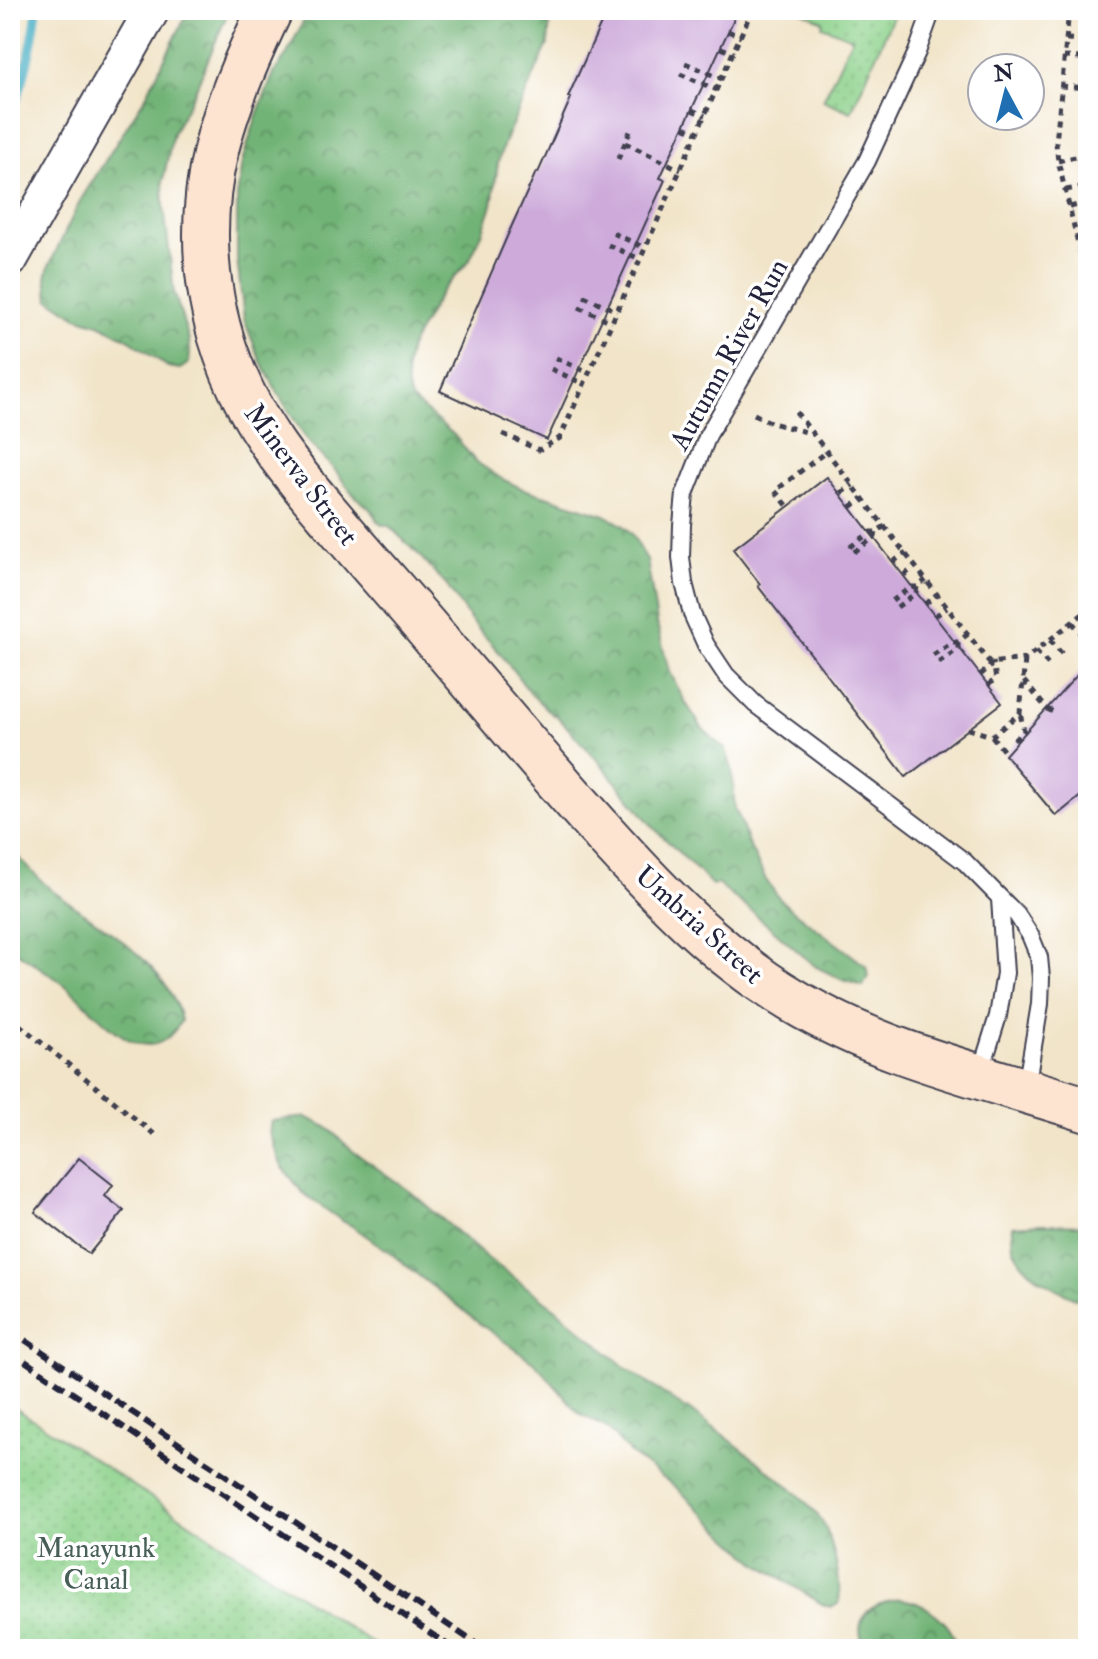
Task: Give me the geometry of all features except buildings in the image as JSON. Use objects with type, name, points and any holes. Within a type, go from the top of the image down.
[{"type":"main road","name":"Minerva Street","points":[[270,10],[235,87],[209,177],[205,240],[210,291],[218,329],[239,388],[272,443],[318,503],[436,639]]},
{"type":"main road","name":"Umbria Street","points":[[436,639],[625,857],[661,895],[729,956],[826,1020],[909,1055],[1088,1110]]},
{"type":"street","points":[[10,260],[152,10]]},
{"type":"lane","name":"Autumn River Run","points":[[932,10],[917,52],[867,161],[708,435],[685,494],[681,557],[692,614],[706,645],[726,675],[755,704],[965,862],[1017,915],[1030,935],[1039,957],[1041,978],[1040,1004],[1025,1092]]},
{"type":"lane","points":[[979,1078],[998,1016],[1005,973],[1000,899]]},
{"type":"path","points":[[503,434],[539,450],[560,438],[752,10]]},
{"type":"path","points":[[1069,10],[1056,143],[1078,241],[1085,257],[1088,284]]},
{"type":"path","points":[[728,31],[741,37]]},
{"type":"path","points":[[1066,39],[1083,40]]},
{"type":"path","points":[[721,48],[734,53]]},
{"type":"path","points":[[1064,57],[1081,58]]},
{"type":"path","points":[[685,63],[722,79]]},
{"type":"path","points":[[680,74],[717,90]]},
{"type":"path","points":[[1061,86],[1088,88]]},
{"type":"path","points":[[692,110],[705,116]]},
{"type":"path","points":[[618,159],[632,127]]},
{"type":"path","points":[[684,127],[698,133]]},
{"type":"path","points":[[625,143],[681,170]]},
{"type":"path","points":[[1058,161],[1088,154]]},
{"type":"path","points":[[1066,190],[1082,187]]},
{"type":"path","points":[[655,202],[664,206]]},
{"type":"path","points":[[1070,207],[1086,203]]},
{"type":"path","points":[[648,218],[657,222]]},
{"type":"path","points":[[613,233],[645,248]]},
{"type":"path","points":[[1078,241],[1088,239]]},
{"type":"path","points":[[608,245],[640,259]]},
{"type":"path","points":[[619,281],[629,285]]},
{"type":"path","points":[[584,296],[617,311]]},
{"type":"path","points":[[612,297],[621,301]]},
{"type":"path","points":[[579,307],[612,322]]},
{"type":"path","points":[[598,328],[607,332]]},
{"type":"path","points":[[591,343],[600,347]]},
{"type":"path","points":[[556,358],[589,373]]},
{"type":"path","points":[[551,369],[584,384]]},
{"type":"path","points":[[562,406],[572,410]]},
{"type":"path","points":[[796,412],[991,662],[996,679],[988,685]]},
{"type":"path","points":[[754,414],[772,423],[814,434]]},
{"type":"path","points":[[555,422],[565,426]]},
{"type":"path","points":[[787,505],[775,491],[827,451]]},
{"type":"path","points":[[841,493],[853,485]]},
{"type":"path","points":[[851,507],[863,498]]},
{"type":"path","points":[[852,550],[871,532],[885,526]]},
{"type":"path","points":[[893,562],[906,553]]},
{"type":"path","points":[[904,575],[916,566]]},
{"type":"path","points":[[892,601],[926,580]]},
{"type":"path","points":[[897,607],[916,593],[917,587]]},
{"type":"path","points":[[925,604],[937,594]]},
{"type":"path","points":[[935,616],[947,608]]},
{"type":"path","points":[[991,662],[1025,659],[1086,614]]},
{"type":"path","points":[[1072,622],[1088,642]]},
{"type":"path","points":[[933,655],[968,634]]},
{"type":"path","points":[[1050,640],[1063,655]]},
{"type":"path","points":[[939,663],[958,649],[958,642]]},
{"type":"path","points":[[1036,651],[1050,666]]},
{"type":"path","points":[[1014,740],[1024,731],[1020,713],[1025,659]]},
{"type":"path","points":[[980,675],[990,667],[991,662]]},
{"type":"path","points":[[1023,681],[1047,709],[1056,713]]},
{"type":"path","points":[[992,736],[1020,713]]},
{"type":"path","points":[[968,729],[992,736],[1006,754]]},
{"type":"path","points":[[10,1017],[154,1134]]},
{"type":"green space","points":[[189,10],[229,10],[194,93],[173,133],[163,181],[174,292],[189,340],[189,363],[180,369],[168,367],[130,340],[77,317],[49,299],[46,278],[80,201],[146,96]]},
{"type":"green space","points":[[309,10],[556,10],[550,19],[548,44],[504,143],[492,205],[482,233],[469,261],[441,292],[410,347],[406,367],[407,388],[411,399],[454,435],[475,461],[502,479],[605,515],[632,534],[647,560],[658,628],[669,670],[702,728],[726,750],[732,769],[735,810],[766,880],[787,906],[866,966],[868,976],[863,986],[816,967],[750,910],[717,884],[712,885],[653,827],[602,765],[554,713],[531,694],[471,621],[447,586],[418,554],[389,526],[380,524],[369,508],[353,494],[306,439],[279,395],[260,360],[244,319],[237,259],[237,196],[242,162],[258,112],[274,73]]},
{"type":"green space","points":[[799,10],[896,10],[851,112],[823,100],[852,38],[822,26],[823,21]]},
{"type":"green space","points":[[10,848],[54,892],[130,947],[163,982],[181,1021],[167,1038],[152,1045],[136,1043],[121,1035],[62,983],[10,947]]},
{"type":"green space","points":[[306,1117],[327,1127],[354,1152],[411,1192],[486,1257],[555,1308],[626,1368],[705,1421],[799,1496],[821,1520],[829,1538],[838,1573],[839,1604],[830,1607],[822,1604],[757,1563],[677,1488],[632,1455],[607,1428],[579,1413],[536,1364],[388,1251],[303,1193],[281,1165],[269,1133],[271,1121]]},
{"type":"green space","points":[[1088,1225],[1088,1304],[1047,1283],[1020,1261],[1013,1246],[1013,1226]]},
{"type":"green space","name":"Manayunk Canal","points":[[10,1405],[37,1422],[381,1649],[10,1649]]},
{"type":"green space","points":[[898,1599],[917,1603],[936,1614],[950,1630],[957,1649],[869,1649],[860,1631],[866,1613]]},
{"type":"waterway","points":[[10,117],[27,65],[37,10]]},
{"type":"railway","points":[[10,1330],[484,1649]]},
{"type":"railway","points":[[10,1351],[454,1649]]}]
